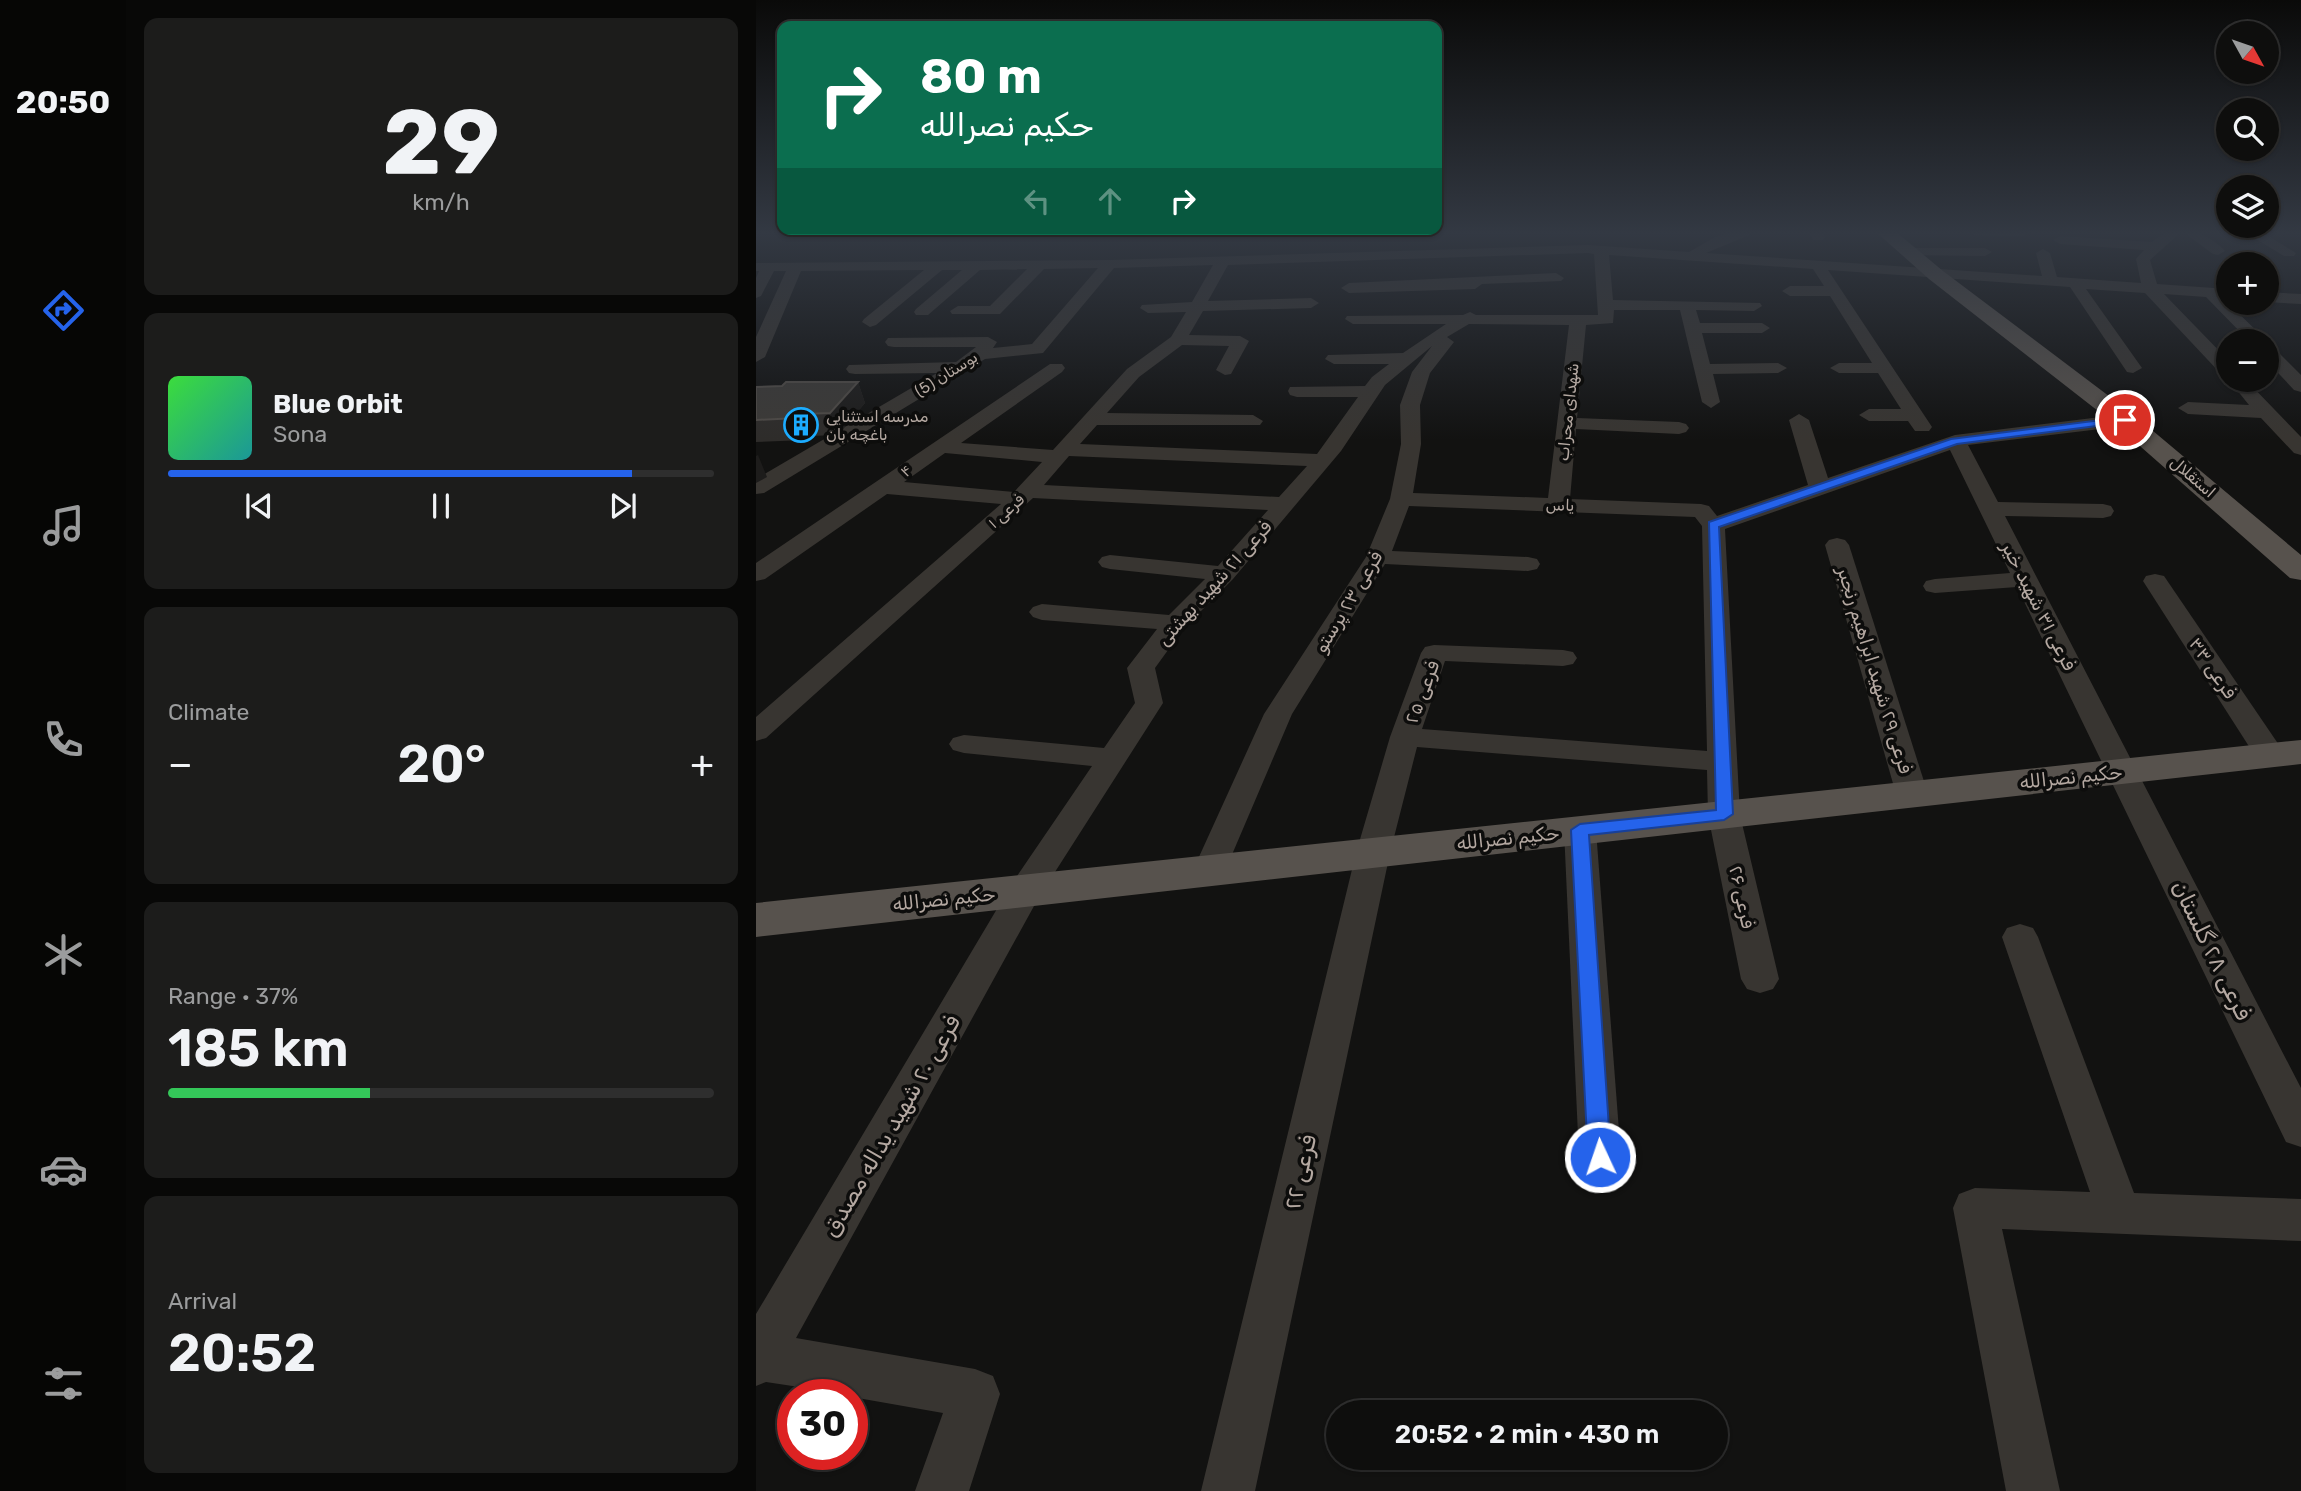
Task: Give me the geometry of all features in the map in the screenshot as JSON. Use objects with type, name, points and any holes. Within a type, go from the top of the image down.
[{"type":"main road","name":"استقلال","points":[[1969,301],[2125,420],[2301,571]]},
{"type":"main road","name":"حکیم نصرالله","points":[[756,920],[2286,753]]},
{"type":"street","points":[[756,356],[780,301]]},
{"type":"street","points":[[870,322],[896,301]]},
{"type":"street","points":[[922,312],[935,301]]},
{"type":"street","points":[[958,311],[994,310],[1003,301]]},
{"type":"street","points":[[894,342],[1037,349],[1079,301]]},
{"type":"street","name":"فرعی ۱","points":[[756,732],[1024,495],[1133,373],[1178,340],[1202,301]]},
{"type":"street","points":[[1415,301],[1464,310],[1607,320],[1607,301]]},
{"type":"street","points":[[1464,310],[1467,301]]},
{"type":"street","points":[[1370,334],[1491,301]]},
{"type":"street","points":[[1840,301],[1919,421],[1869,415]]},
{"type":"street","points":[[2091,301],[2133,368]]},
{"type":"street","points":[[2161,301],[2216,359]]},
{"type":"street","points":[[1148,308],[1311,303]]},
{"type":"street","points":[[1606,305],[1754,306]]},
{"type":"street","points":[[1687,305],[1711,402]]},
{"type":"street","points":[[1353,319],[1464,310]]},
{"type":"street","name":"فرعی ۲۱ شهید بهشتی","points":[[1025,891],[1149,703],[1141,668],[1175,623],[1224,574],[1323,460],[1378,381],[1464,310]]},
{"type":"street","name":"فرعی ۲۳ پرستو","points":[[1210,870],[1278,714],[1378,556],[1401,499],[1411,444],[1410,405],[1421,372],[1464,310]]},
{"type":"street","points":[[2236,315],[2248,329]]},
{"type":"street","name":"شهدای محراب","points":[[1559,505],[1578,319]]},
{"type":"street","points":[[1693,328],[1762,328]]},
{"type":"street","points":[[1178,340],[1240,341],[1225,370]]},
{"type":"street","name":"بوستان (5)","points":[[756,488],[960,367],[984,348]]},
{"type":"street","points":[[1334,359],[1408,358]]},
{"type":"street","points":[[2279,363],[2301,386]]},
{"type":"street","points":[[855,369],[960,367]]},
{"type":"street","name":"۴","points":[[756,574],[1056,368]]},
{"type":"street","points":[[1703,369],[1778,368]]},
{"type":"street","points":[[1839,368],[1885,368]]},
{"type":"street","points":[[1297,391],[1370,392]]},
{"type":"street","points":[[2248,392],[2301,449]]},
{"type":"street","points":[[2188,408],[2290,405]]},
{"type":"street","points":[[1092,419],[1252,421]]},
{"type":"street","points":[[1799,420],[1820,486]]},
{"type":"street","points":[[1713,525],[1956,441],[2125,420]]},
{"type":"street","points":[[1567,423],[1679,428]]},
{"type":"street","name":"فرعی ۳۱ شهید خیر","points":[[1956,441],[2123,771]]},
{"type":"street","points":[[941,447],[1062,454],[1323,460]]},
{"type":"street","points":[[882,488],[1286,504]]},
{"type":"street","name":"یاس","points":[[1401,499],[1701,511],[1713,525]]},
{"type":"street","points":[[1990,509],[2103,511]]},
{"type":"street","name":"فرعی ۲۶","points":[[1713,525],[1724,814],[1760,979]]},
{"type":"street","name":"فرعی ۲۹ شهید ابراهیم رنجبر","points":[[1838,545],[1912,794]]},
{"type":"street","points":[[1378,556],[1528,564]]},
{"type":"street","points":[[1111,562],[1224,574]]},
{"type":"street","points":[[1935,586],[2025,579]]},
{"type":"street","name":"فرعی ۳۳","points":[[2155,582],[2286,753]]},
{"type":"street","points":[[1042,612],[1175,623]]},
{"type":"street","name":"فرعی ۲۵","points":[[1373,853],[1405,737],[1434,653],[1563,658]]},
{"type":"street","points":[[1405,737],[1722,762]]},
{"type":"street","points":[[964,744],[1111,758]]},
{"type":"street","name":"فرعی ۲۸ گلستان","points":[[2123,771],[2301,1129]]},
{"type":"street","points":[[1580,830],[1600,1157]]},
{"type":"street","name":"فرعی ۲۲","points":[[1228,1491],[1373,853]]},
{"type":"street","name":"فرعی ۲۰ شهید یداله مصدق","points":[[758,1359],[1025,891]]},
{"type":"street","points":[[2021,937],[2119,1213]]},
{"type":"street","points":[[2033,1491],[1975,1208],[2301,1220]]},
{"type":"street","points":[[758,1359],[975,1394],[942,1491]]},
{"type":"building","points":[[786,382],[858,382],[830,413],[756,420],[756,387],[782,386]]},
{"type":"place","name":"مدرسه استثنایی باغچه بان","points":[[801,425]]},
{"type":"route","points":[[1600,1157],[1580,830],[1724,814],[1713,525],[1955,441],[2125,420]]}]
